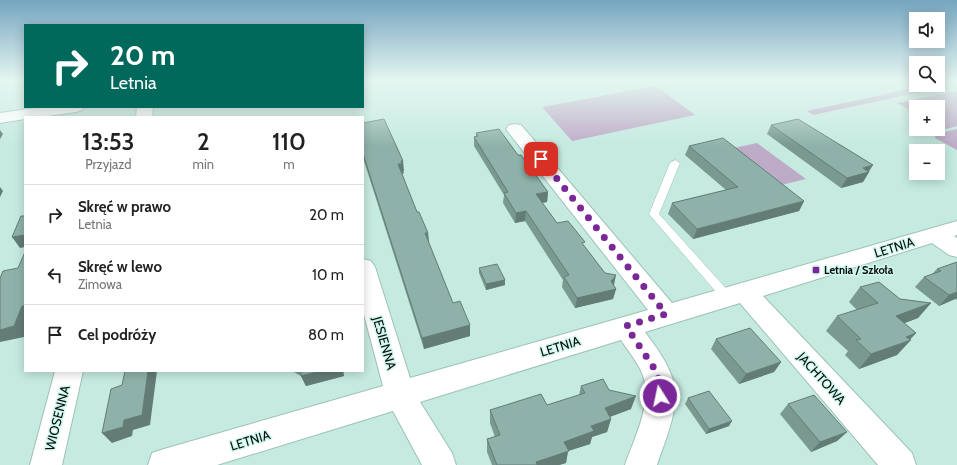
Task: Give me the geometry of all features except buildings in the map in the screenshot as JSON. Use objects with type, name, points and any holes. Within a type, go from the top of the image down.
[{"type":"street","points":[[0,118],[69,108]]},
{"type":"street","points":[[515,129],[666,314]]},
{"type":"street","points":[[946,231],[957,249]]},
{"type":"street","name":"LETNIA","points":[[164,465],[946,231]]},
{"type":"street","name":"JESIENNA","points":[[364,270],[400,395],[440,465]]},
{"type":"street","name":"JACHTOWA","points":[[736,294],[900,465]]},
{"type":"street","points":[[626,326],[654,368],[660,382],[658,411],[641,465]]},
{"type":"street","name":"WIOSENNA","points":[[46,465],[69,372]]},
{"type":"lane","points":[[675,163],[654,214],[736,294]]},
{"type":"shaded area","points":[[565,103],[678,103],[695,115],[572,141],[542,107]]},
{"type":"shaded area","points":[[846,103],[871,103],[813,115],[807,111]]},
{"type":"shaded area","points":[[897,103],[909,103],[909,109]]},
{"type":"shaded area","points":[[945,103],[957,103],[957,126],[946,129]]},
{"type":"shaded area","points":[[957,129],[957,150],[935,138],[936,136],[945,136],[945,132]]},
{"type":"shaded area","points":[[757,143],[806,179],[781,185],[734,148]]},
{"type":"place","name":"Letnia / Szkoła","points":[[816,270]]},
{"type":"route","points":[[541,159],[666,314],[626,326],[654,368],[660,382],[660,396]]}]
